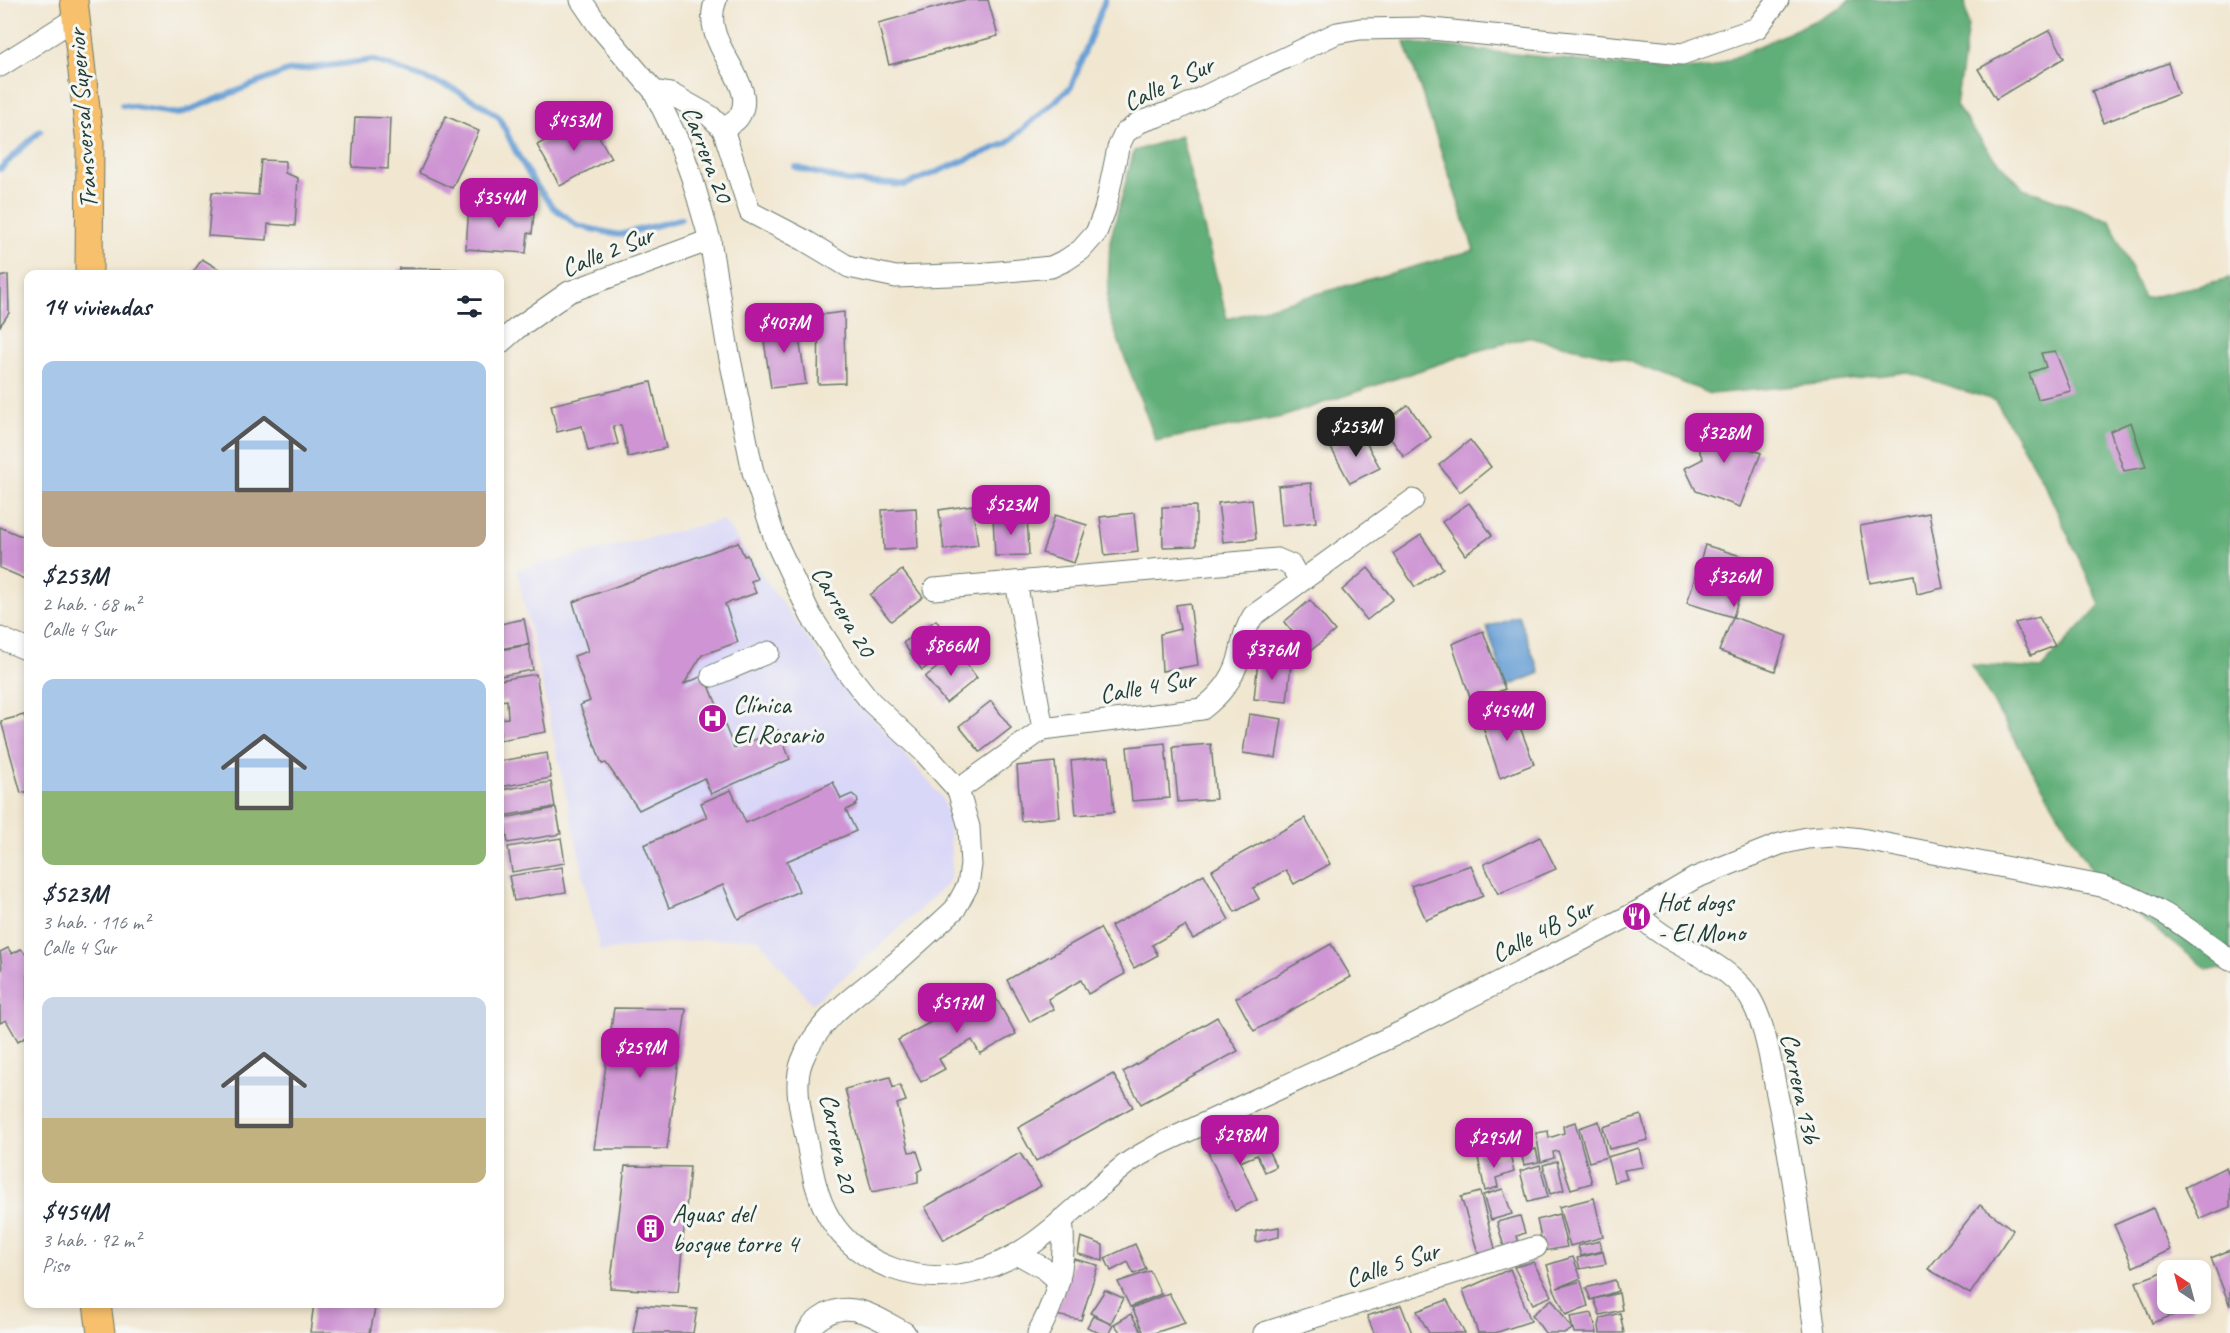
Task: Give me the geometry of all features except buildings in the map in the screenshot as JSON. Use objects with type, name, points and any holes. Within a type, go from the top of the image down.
[{"type":"main road","name":"Transversal Superior","points":[[81,6],[90,144],[89,270]]},
{"type":"main road","points":[[98,1308],[101,1333]]},
{"type":"street","name":"Carrera 20","points":[[581,0],[598,25],[654,91],[680,145],[710,240],[727,344],[753,472],[776,542],[811,616],[844,669],[871,702],[924,752],[958,790],[969,827],[971,847],[968,885],[955,909],[819,1029],[801,1062],[798,1099],[816,1183],[830,1219],[842,1235],[879,1263],[905,1273],[927,1277],[949,1277],[974,1272],[1018,1254]]},
{"type":"street","points":[[654,91],[670,94],[710,116],[723,129],[738,118],[745,102],[739,78],[723,54],[714,32],[711,18],[716,0]]},
{"type":"street","name":"Calle 2 Sur","points":[[723,129],[750,212],[849,267],[896,277],[977,274],[1052,267],[1081,250],[1096,233],[1104,210],[1118,148],[1125,133],[1140,122],[1176,110],[1337,33],[1360,29],[1422,28],[1682,54],[1757,28],[1778,0]]},
{"type":"street","points":[[0,66],[81,6]]},
{"type":"street","name":"Calle 2 Sur","points":[[504,340],[569,292],[710,240]]},
{"type":"street","name":"Calle 4 Sur","points":[[958,790],[1043,729],[1202,709],[1219,696],[1238,663],[1244,630],[1253,616],[1413,500]]},
{"type":"street","points":[[934,589],[1277,558],[1291,565],[1300,581]]},
{"type":"street","points":[[1016,582],[1043,729]]},
{"type":"street","points":[[0,638],[24,648]]},
{"type":"street","points":[[712,676],[769,652]]},
{"type":"street","name":"Calle 4B Sur","points":[[1018,1254],[1123,1166],[1158,1145],[1399,1033],[1638,912],[1695,878],[1780,844],[1826,837],[1861,839],[2084,882],[2128,894],[2152,904],[2183,924],[2230,960]]},
{"type":"street","name":"Carrera 13b","points":[[1638,912],[1648,925],[1665,938],[1719,966],[1742,987],[1756,1011],[1767,1047],[1784,1129],[1815,1333]]},
{"type":"street","points":[[1038,1333],[1050,1311],[1059,1281],[1064,1257],[1062,1219]]},
{"type":"street","name":"Calle 5 Sur","points":[[1264,1333],[1536,1247]]},
{"type":"street","points":[[1018,1254],[1045,1269],[1059,1281]]},
{"type":"street","points":[[807,1333],[810,1326],[821,1317],[835,1310],[849,1309],[865,1312],[905,1333]]},
{"type":"shaded area","name":"Clínica El Rosario","points":[[723,520],[826,664],[942,797],[949,818],[952,870],[948,883],[879,947],[812,1004],[758,938],[703,940],[600,951],[517,570]]},
{"type":"green space","points":[[1849,0],[1965,0],[1968,26],[1956,106],[1989,151],[2023,188],[2110,220],[2144,299],[2230,278],[2230,970],[2207,969],[2101,886],[1971,665],[2041,669],[2100,605],[2046,487],[1996,401],[1906,372],[1827,383],[1711,394],[1623,359],[1527,337],[1474,352],[1282,417],[1156,441],[1107,310],[1110,241],[1134,151],[1181,136],[1227,319],[1474,250],[1405,42],[1653,69],[1711,68],[1838,10]]},
{"type":"water","points":[[1518,615],[1540,673],[1506,687],[1487,627]]},
{"type":"waterway","points":[[795,167],[846,181],[905,185],[1007,143],[1071,87],[1105,0]]},
{"type":"waterway","points":[[122,105],[179,114],[287,71],[373,60],[452,88],[499,117],[533,181],[553,207],[578,226],[619,235],[681,219]]},
{"type":"waterway","points":[[0,169],[40,131]]},
{"type":"place","name":"Clínica El Rosario","points":[[712,719]]},
{"type":"place","name":"Hot dogs - El Mono","points":[[1636,917]]},
{"type":"place","name":"Aguas del bosque torre 4","points":[[651,1228]]}]
